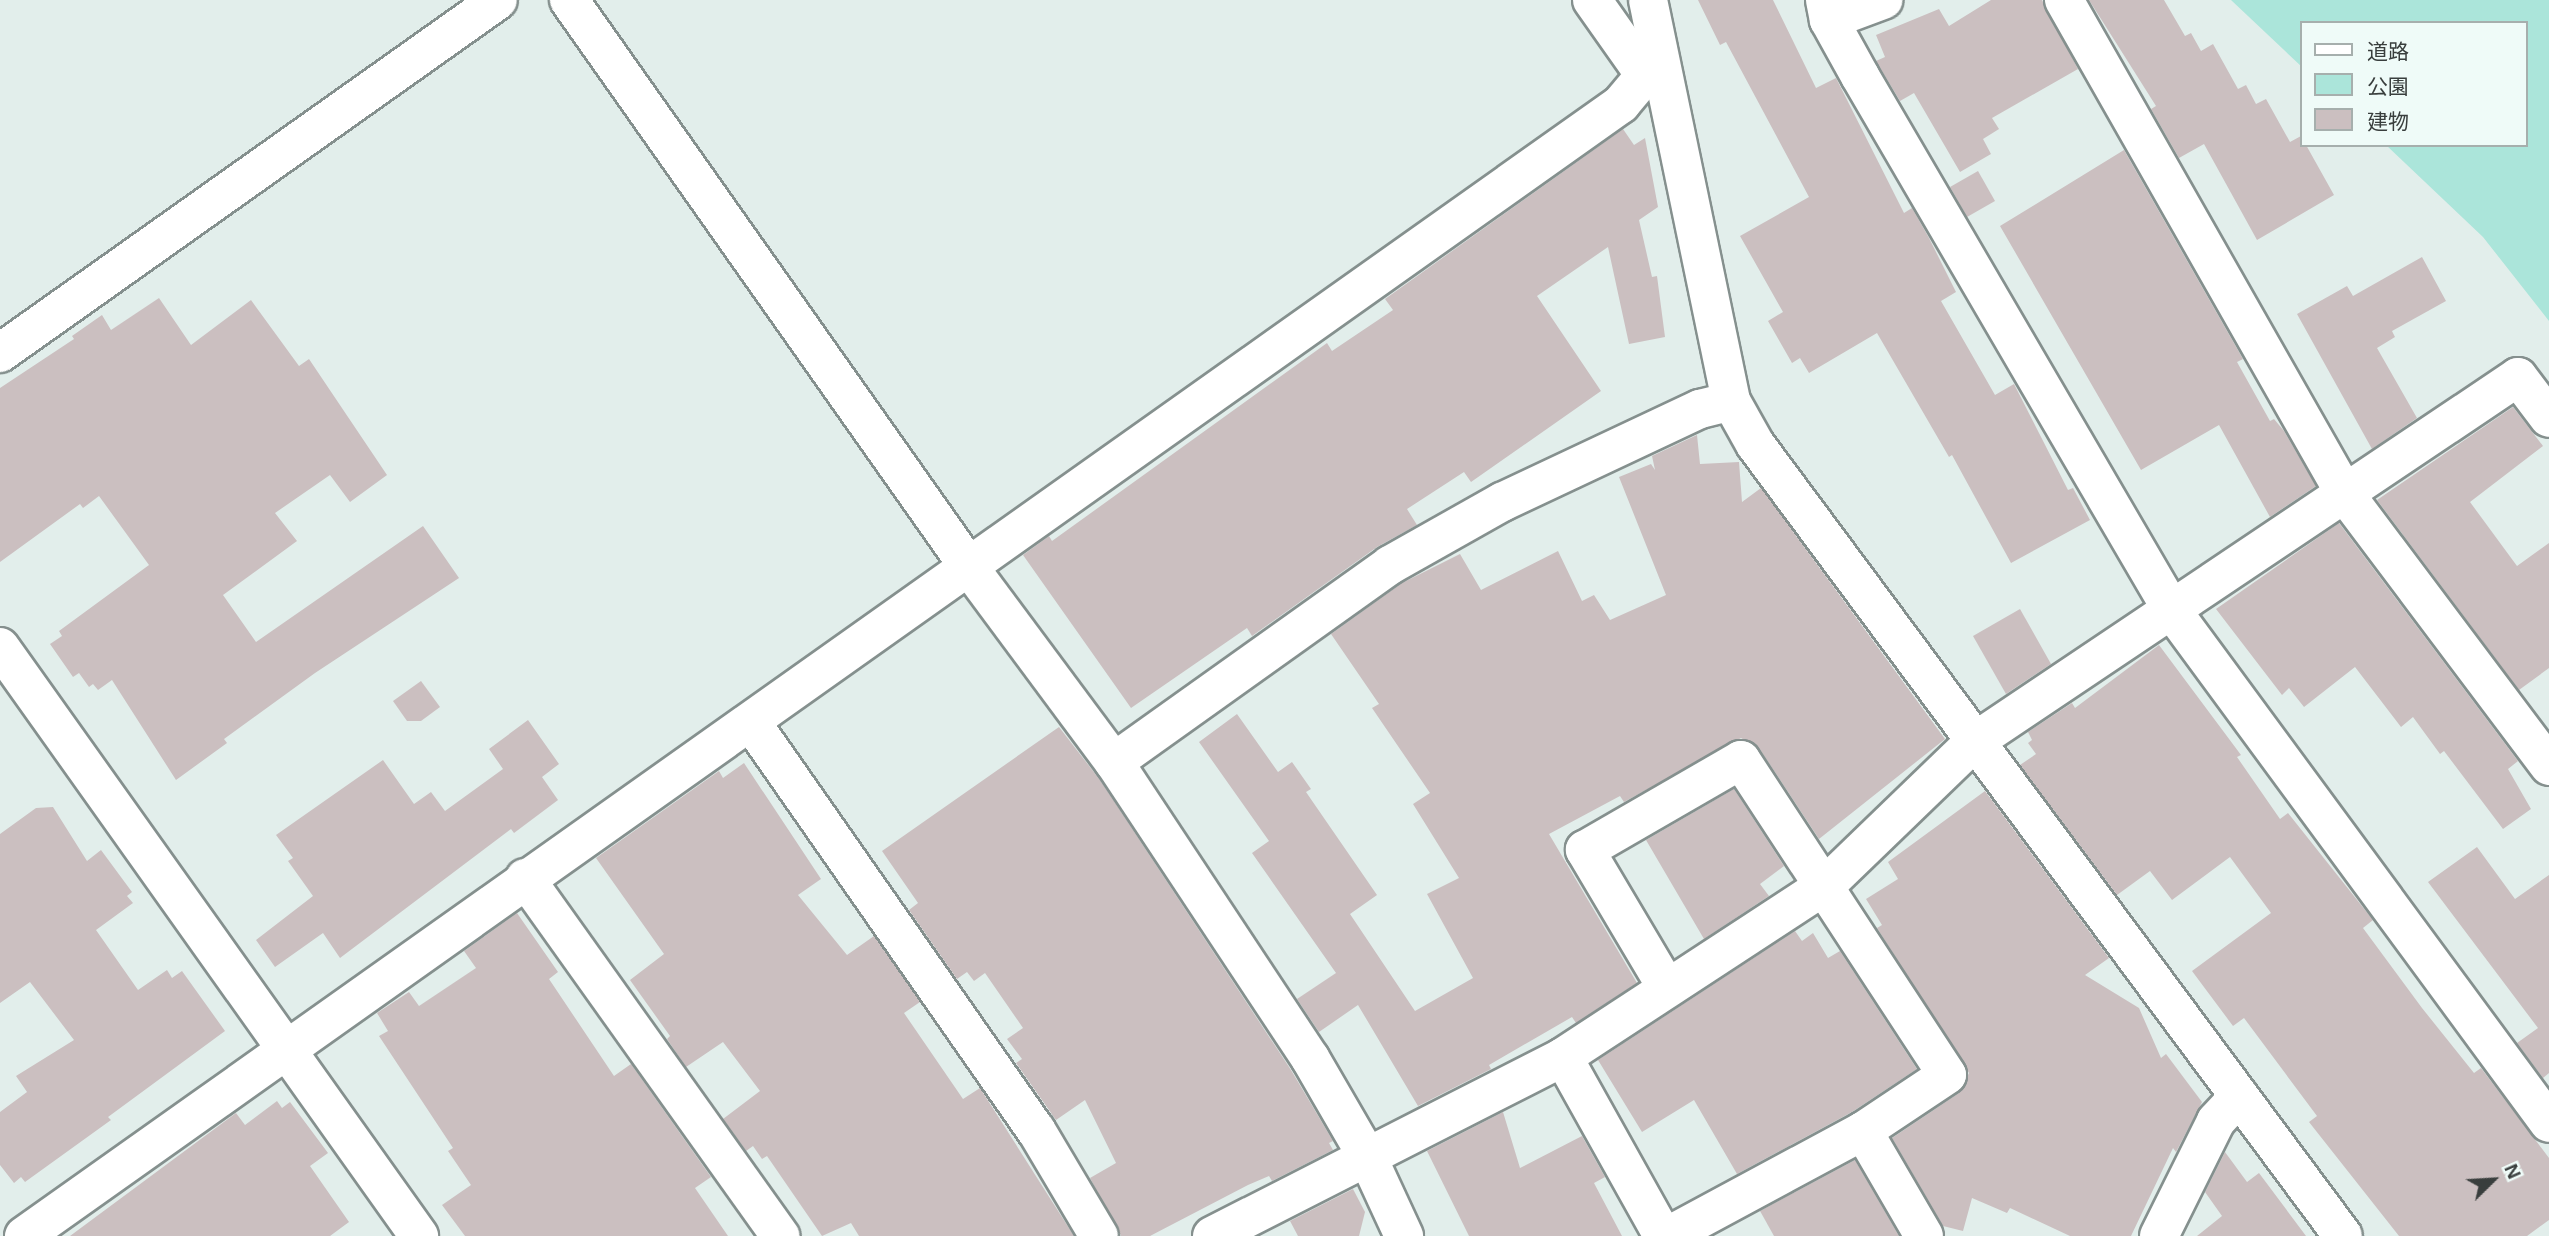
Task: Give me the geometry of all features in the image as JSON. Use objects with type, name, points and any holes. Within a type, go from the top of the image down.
[{"type":"street","points":[[0,353],[498,0]]},
{"type":"street","points":[[569,0],[969,567],[1114,762],[1310,1058],[1368,1158],[1404,1236]]},
{"type":"street","points":[[1592,0],[1654,76]]},
{"type":"street","points":[[1648,0],[1654,76],[1731,401],[1755,444],[2343,1236]]},
{"type":"street","points":[[1883,0],[1827,10],[2173,612],[2549,1123]]},
{"type":"street","points":[[2064,0],[2346,494],[2549,766]]},
{"type":"street","points":[[24,1236],[285,1048],[751,722],[1621,104],[1654,76]]},
{"type":"street","points":[[1212,1236],[1563,1057],[1826,885],[1974,742],[2173,612],[2518,377],[2549,418]]},
{"type":"street","points":[[1114,762],[1390,565],[1502,502],[1700,409],[1731,401]]},
{"type":"street","points":[[0,647],[419,1236]]},
{"type":"street","points":[[751,722],[1036,1130],[1099,1236]]},
{"type":"street","points":[[1563,1057],[1665,1236],[1863,1130],[1947,1075],[1826,885],[1741,760],[1585,850],[1667,988]]},
{"type":"street","points":[[525,878],[780,1236]]},
{"type":"street","points":[[2159,1236],[2216,1121],[2239,1096]]},
{"type":"street","points":[[1863,1130],[1924,1236]]},
{"type":"green space","points":[[2231,0],[2549,0],[2549,321],[2483,237],[2388,147],[2528,147],[2528,21],[2300,21],[2300,65]]},
{"type":"building","points":[[1698,0],[1773,0],[1816,88],[1836,78],[1904,213],[1912,208],[1929,238],[1956,292],[1941,301],[1995,395],[2014,384],[2068,490],[2073,488],[2090,520],[2011,563],[1952,455],[1949,457],[1877,333],[1809,373],[1800,358],[1792,363],[1768,321],[1783,312],[1740,236],[1809,197],[1726,42],[1720,45]]},
{"type":"building","points":[[1991,0],[2042,0],[2078,69],[1992,118],[1999,129],[1983,139],[1991,154],[1960,172],[1914,93],[1900,101],[1876,61],[1885,57],[1876,35],[1939,9],[1949,26]]},
{"type":"building","points":[[2089,0],[2164,0],[2185,36],[2191,33],[2201,51],[2213,44],[2238,89],[2246,85],[2256,104],[2266,99],[2290,142],[2300,137],[2300,147],[2307,147],[2334,195],[2257,240],[2204,144],[2179,158],[2151,109],[2156,106]]},
{"type":"building","points":[[1623,129],[1634,145],[1645,138],[1658,207],[1639,220],[1652,277],[1657,276],[1665,337],[1629,344],[1608,247],[1537,296],[1601,391],[1471,482],[1464,472],[1407,509],[1417,525],[1377,547],[1252,636],[1247,628],[1131,708],[1023,555],[1049,536],[1052,541],[1327,343],[1332,351],[1393,310],[1385,299]]},
{"type":"building","points":[[2124,150],[2243,359],[2237,362],[2270,421],[2274,419],[2284,431],[2316,486],[2270,517],[2219,425],[2141,470],[2000,226]]},
{"type":"building","points":[[1978,171],[1995,201],[1967,217],[1950,187]]},
{"type":"building","points":[[2422,257],[2446,301],[2392,331],[2395,337],[2377,348],[2417,418],[2372,449],[2297,314],[2347,286],[2353,296]]},
{"type":"building","points":[[159,298],[191,345],[251,300],[299,366],[309,359],[387,475],[350,502],[330,475],[275,513],[297,541],[223,595],[256,642],[423,526],[459,578],[315,673],[224,739],[227,743],[176,780],[112,680],[98,690],[93,684],[89,687],[79,673],[73,677],[50,644],[62,636],[59,631],[149,565],[99,496],[83,508],[80,504],[0,562],[0,388],[74,339],[72,336],[102,315],[111,330]]},
{"type":"building","points":[[2513,407],[2543,446],[2470,502],[2517,566],[2549,543],[2549,668],[2519,690],[2377,500]]},
{"type":"building","points":[[1697,435],[1700,464],[1739,462],[1742,502],[1761,488],[1945,739],[1819,839],[1759,748],[1741,738],[1624,802],[1620,796],[1549,834],[1637,983],[1576,1023],[1572,1017],[1489,1065],[1491,1069],[1418,1106],[1358,1005],[1319,1032],[1297,999],[1336,973],[1252,853],[1269,841],[1199,742],[1237,714],[1278,772],[1292,762],[1311,789],[1306,792],[1377,895],[1350,914],[1415,1011],[1473,978],[1427,894],[1459,878],[1413,804],[1430,793],[1372,708],[1379,704],[1331,634],[1402,583],[1460,554],[1481,590],[1558,551],[1582,601],[1594,595],[1610,620],[1666,595],[1619,477],[1651,464],[1655,470],[1652,456]]},
{"type":"building","points":[[2339,523],[2518,761],[2508,769],[2531,809],[2503,829],[2444,751],[2440,754],[2413,717],[2401,727],[2355,667],[2304,707],[2289,688],[2282,695],[2216,609]]},
{"type":"building","points":[[2020,609],[2051,664],[2006,694],[1973,636]]},
{"type":"building","points":[[2159,645],[2241,755],[2237,757],[2280,819],[2288,813],[2373,920],[2363,928],[2422,1008],[2474,1073],[2481,1068],[2549,1158],[2549,1220],[2527,1236],[2399,1236],[2309,1122],[2317,1116],[2244,1018],[2233,1026],[2192,971],[2271,913],[2230,857],[2172,900],[2150,871],[2117,895],[2020,765],[2036,754],[2028,743],[2032,740],[2028,732],[2072,703],[2075,708]]},
{"type":"building","points":[[421,681],[440,707],[421,721],[407,721],[393,701]]},
{"type":"building","points":[[528,720],[559,764],[542,777],[558,800],[514,833],[511,829],[340,958],[323,933],[275,967],[256,940],[313,896],[288,861],[293,858],[276,835],[383,760],[414,804],[431,792],[445,811],[503,769],[489,749]]},
{"type":"building","points":[[1059,727],[1100,780],[1291,1070],[1333,1141],[1329,1143],[1333,1150],[1272,1181],[1269,1176],[1248,1185],[1150,1236],[1121,1236],[1090,1178],[1116,1163],[1085,1100],[1056,1120],[1016,1063],[1022,1059],[1007,1039],[1023,1028],[985,973],[974,981],[967,972],[957,979],[909,910],[918,903],[882,851]]},
{"type":"building","points":[[744,763],[821,879],[798,895],[847,955],[874,936],[920,1002],[904,1013],[963,1099],[980,1088],[1074,1236],[859,1236],[851,1223],[822,1236],[767,1156],[762,1159],[753,1146],[746,1151],[723,1119],[760,1091],[723,1042],[686,1067],[667,1039],[670,1036],[630,980],[664,954],[596,858],[719,771],[723,778]]},
{"type":"building","points":[[1734,789],[1784,866],[1760,884],[1769,896],[1704,939],[1646,840]]},
{"type":"building","points":[[1985,791],[2109,958],[2085,975],[2139,1008],[2161,1058],[2166,1054],[2202,1102],[2176,1152],[2173,1148],[2131,1236],[2070,1236],[2010,1208],[2007,1213],[1972,1198],[1963,1231],[1943,1226],[1892,1138],[1959,1093],[1969,1073],[1877,928],[1882,925],[1866,899],[1898,879],[1888,862]]},
{"type":"building","points":[[53,807],[87,861],[101,850],[132,892],[127,896],[133,903],[96,930],[138,990],[167,970],[172,978],[182,971],[225,1031],[108,1117],[111,1120],[25,1182],[21,1177],[14,1183],[0,1165],[0,1112],[27,1092],[16,1076],[74,1040],[30,982],[0,1003],[0,834],[36,808]]},
{"type":"building","points":[[2477,847],[2515,899],[2549,875],[2549,1073],[2543,1078],[2517,1043],[2538,1028],[2428,882]]},
{"type":"building","points":[[517,913],[558,972],[549,979],[614,1076],[631,1064],[711,1177],[695,1188],[728,1236],[465,1236],[442,1205],[471,1185],[448,1151],[453,1148],[379,1036],[388,1031],[377,1013],[409,992],[419,1006],[476,968],[464,951]]},
{"type":"building","points":[[1795,931],[1802,941],[1813,933],[1828,958],[1840,951],[1917,1069],[1852,1112],[1737,1174],[1694,1100],[1642,1132],[1598,1060]]},
{"type":"building","points":[[277,1101],[282,1108],[290,1102],[328,1153],[310,1166],[349,1222],[330,1236],[70,1236],[236,1113],[245,1125]]},
{"type":"building","points":[[1503,1112],[1520,1168],[1582,1136],[1605,1177],[1594,1183],[1622,1236],[1469,1236],[1427,1151]]},
{"type":"building","points":[[2225,1152],[2247,1182],[2259,1173],[2306,1236],[2197,1236],[2222,1216],[2205,1192]]},
{"type":"building","points":[[1855,1160],[1899,1236],[1774,1236],[1760,1211]]},
{"type":"building","points":[[1353,1189],[1365,1212],[1359,1236],[1298,1236],[1290,1221]]}]
